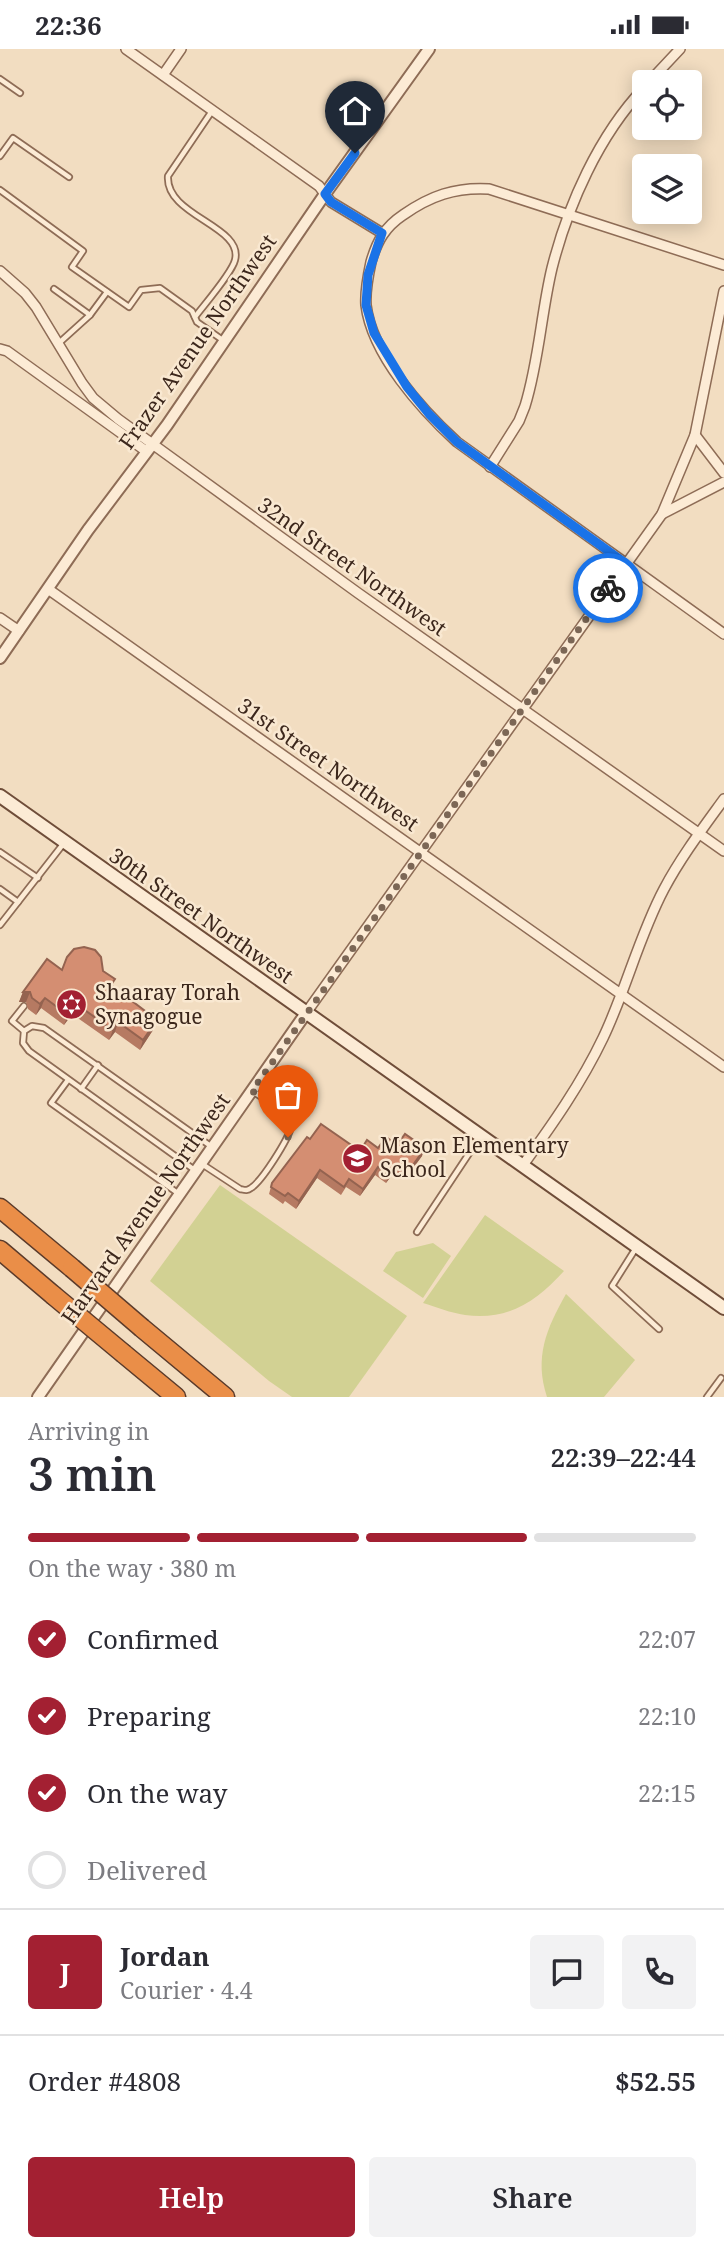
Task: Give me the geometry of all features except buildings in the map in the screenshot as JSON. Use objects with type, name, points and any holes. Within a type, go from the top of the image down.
[{"type":"highway","points":[[0,1208],[225,1397]]},
{"type":"highway","points":[[0,1250],[170,1394]]},
{"type":"main road","name":"30th Street Northwest","points":[[0,796],[724,1308]]},
{"type":"street","points":[[126,49],[319,187],[331,202],[382,233]]},
{"type":"street","points":[[163,75],[181,49]]},
{"type":"street","name":"Frazer Avenue Northwest","points":[[0,658],[429,49]]},
{"type":"street","points":[[660,70],[680,49]]},
{"type":"street","points":[[490,467],[519,421],[525,406],[552,268],[570,214],[608,131],[632,101]]},
{"type":"street","points":[[724,265],[488,189],[471,188],[439,194],[395,220],[382,233],[372,260],[366,290],[366,305],[374,333],[397,373],[429,414],[457,442],[724,634]]},
{"type":"street","name":"32nd Street Northwest","points":[[0,271],[25,293],[93,398],[149,448],[724,852]]},
{"type":"street","points":[[662,515],[695,435],[724,292]]},
{"type":"street","points":[[0,349],[7,351],[149,448]]},
{"type":"street","points":[[695,435],[724,473]]},
{"type":"street","points":[[662,515],[724,482]]},
{"type":"street","name":"Harvard Avenue Northwest","points":[[38,1397],[306,1013],[625,563],[662,515]]},
{"type":"street","name":"31st Street Northwest","points":[[48,589],[724,1067]]},
{"type":"street","points":[[0,618],[19,631]]},
{"type":"street","points":[[523,1165],[553,1124],[590,1065],[664,888],[724,799]]},
{"type":"lane","points":[[0,79],[20,93]]},
{"type":"lane","points":[[195,317],[234,263],[235,248],[228,238],[182,205],[168,182],[171,171],[213,110]]},
{"type":"lane","points":[[0,156],[13,138],[69,177]]},
{"type":"lane","points":[[0,190],[83,251],[72,267],[129,307],[141,290],[160,288],[192,311],[197,322],[225,342]]},
{"type":"lane","points":[[54,289],[90,315]]},
{"type":"lane","points":[[58,343],[90,315],[107,292]]},
{"type":"lane","points":[[0,925],[64,843]]},
{"type":"lane","points":[[0,852],[38,878]]},
{"type":"lane","points":[[0,889],[18,902]]},
{"type":"lane","points":[[23,1006],[12,1021],[24,1031]]},
{"type":"lane","points":[[212,1147],[44,1028],[32,1026],[24,1031],[22,1040],[26,1049],[68,1080],[198,1167],[240,1189],[251,1188],[257,1181],[288,1137],[291,1127],[283,1112],[252,1091]]},
{"type":"lane","points":[[81,1089],[98,1065]]},
{"type":"lane","points":[[68,1080],[51,1103],[179,1195]]},
{"type":"lane","points":[[417,1232],[480,1136]]},
{"type":"lane","points":[[637,1247],[612,1286],[659,1329]]},
{"type":"lane","points":[[707,1397],[723,1378]]},
{"type":"shaded area","points":[[220,1185],[407,1316],[349,1397],[292,1397],[269,1381],[150,1281]]},
{"type":"shaded area","points":[[485,1215],[564,1271],[532,1300],[508,1312],[495,1315],[465,1315],[423,1303]]},
{"type":"shaded area","points":[[433,1243],[451,1256],[423,1298],[383,1271],[396,1252]]},
{"type":"shaded area","points":[[566,1294],[635,1360],[604,1397],[547,1397],[542,1369],[544,1344]]},
{"type":"way so far","points":[[288,1137],[291,1131],[290,1120],[283,1112],[252,1091],[608,588]]},
{"type":"place","name":"Shaaray Torah Synagogue","points":[[72,1005]]},
{"type":"place","name":"Mason Elementary School","points":[[357,1158]]},
{"type":"route","points":[[355,153],[325,194],[331,202],[382,233],[376,245],[366,290],[366,305],[381,347],[407,387],[457,442],[625,563],[608,588]]}]
